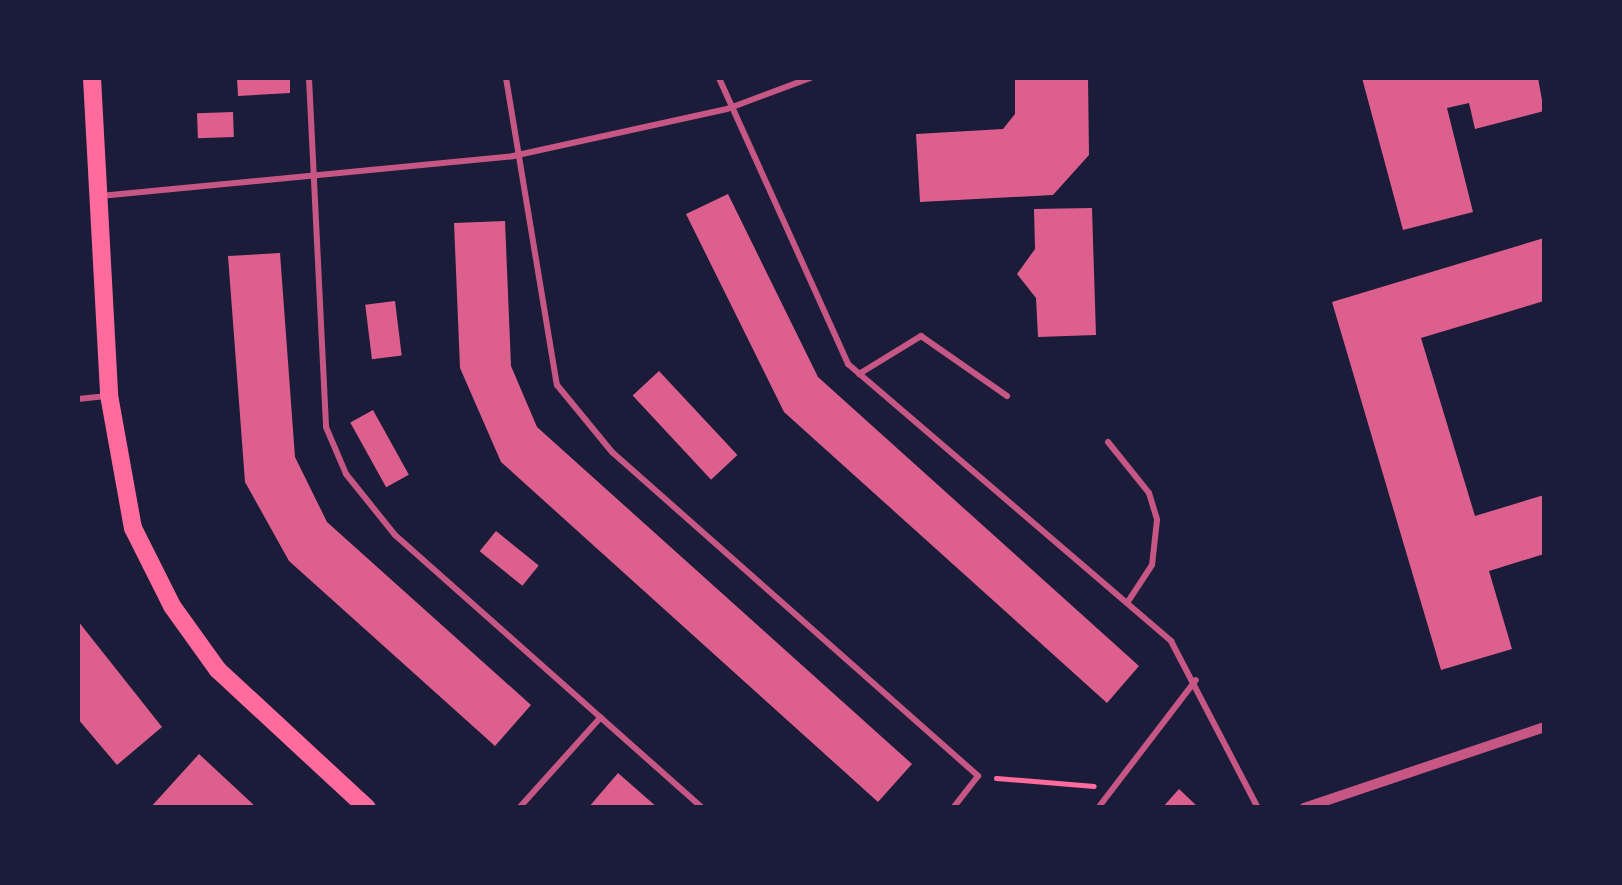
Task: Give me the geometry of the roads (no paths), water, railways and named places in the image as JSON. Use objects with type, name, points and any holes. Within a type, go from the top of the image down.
[{"type":"main road","points":[[92,78],[109,396],[134,528],[172,606],[218,670],[368,808]]},
{"type":"street","points":[[1304,808],[1544,727]]},
{"type":"lane","points":[[309,78],[326,427],[346,474],[394,535],[703,808]]},
{"type":"lane","points":[[506,78],[512,156],[550,361],[578,419],[978,776],[952,808]]},
{"type":"lane","points":[[719,78],[728,110],[859,374],[1171,641],[1196,680],[1258,808]]},
{"type":"lane","points":[[98,196],[512,156],[728,110],[810,78]]},
{"type":"lane","points":[[859,374],[921,336],[1008,396]]},
{"type":"lane","points":[[78,399],[109,396]]},
{"type":"lane","points":[[1108,442],[1149,493],[1156,520],[1152,565],[1127,603]]},
{"type":"lane","points":[[1098,808],[1196,680]]},
{"type":"lane","points":[[519,808],[601,717]]}]
